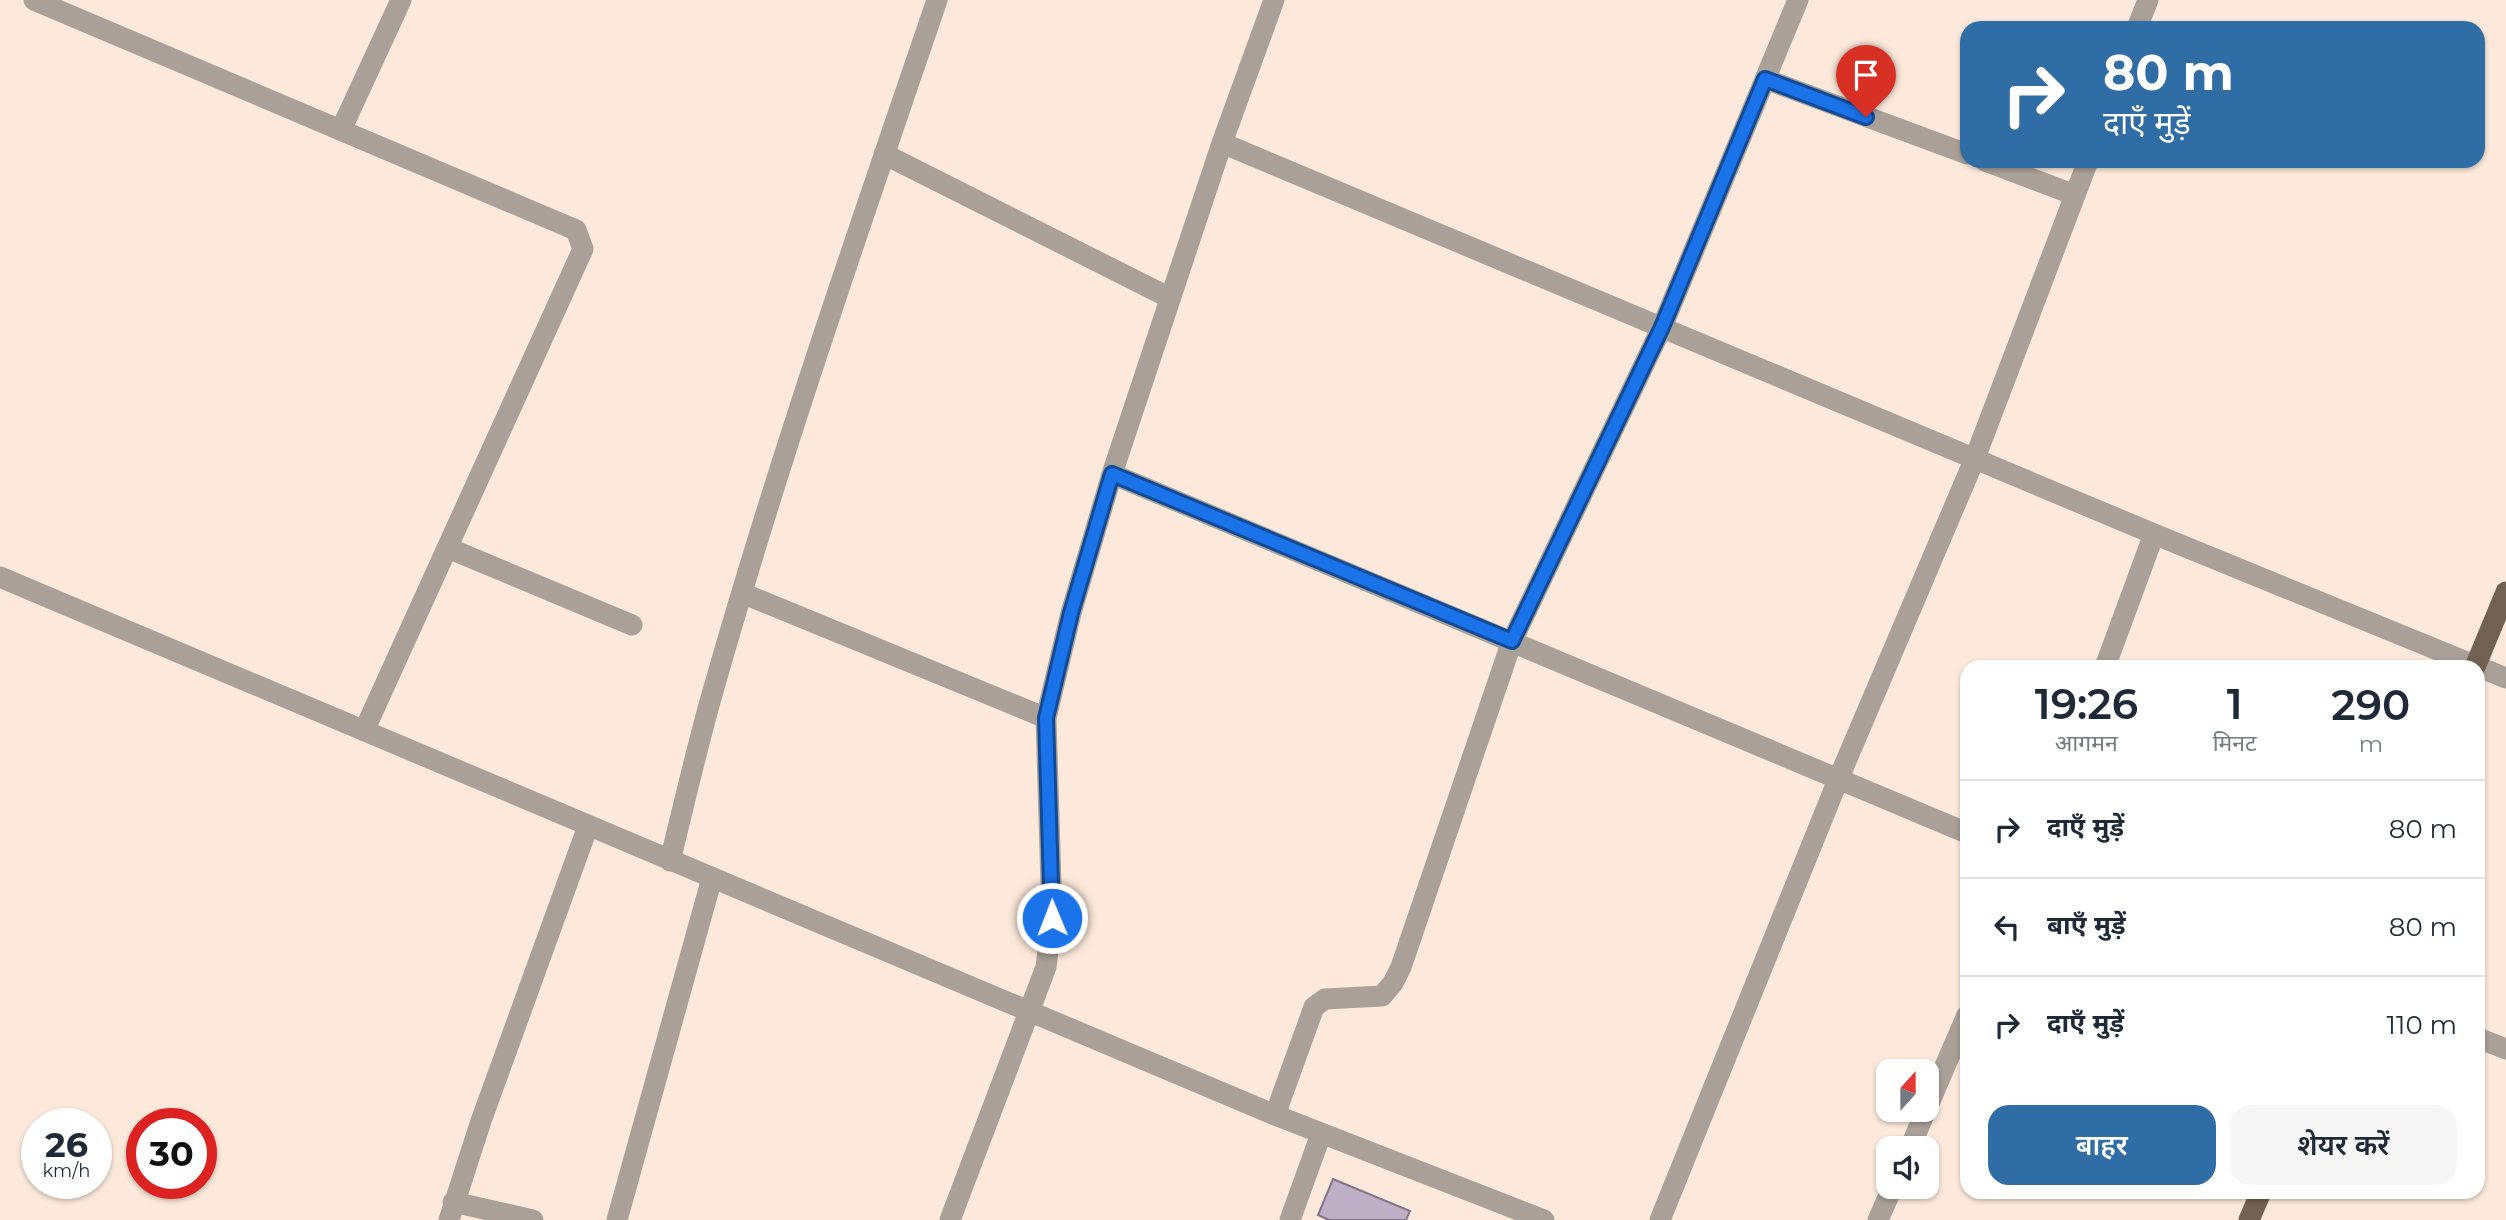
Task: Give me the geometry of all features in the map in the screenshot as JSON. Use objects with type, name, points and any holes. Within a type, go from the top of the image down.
[{"type":"main road","points":[[2478,660],[2506,592]]},
{"type":"main road","points":[[2249,1220],[2258,1199]]},
{"type":"street","points":[[34,0],[576,230],[583,249],[365,731]]},
{"type":"street","points":[[341,130],[401,0]]},
{"type":"street","points":[[670,860],[712,692],[742,593],[835,298],[937,0]]},
{"type":"street","points":[[950,1220],[1046,967],[1051,930],[1046,718],[1071,613],[1112,474],[1170,298],[1274,0]]},
{"type":"street","points":[[1275,1115],[1314,1007],[1325,999],[1382,996],[1397,975],[1512,641],[1662,327],[1798,0]]},
{"type":"street","points":[[2140,21],[2148,0]]},
{"type":"street","points":[[1765,79],[1960,151]]},
{"type":"street","points":[[1222,143],[2461,660]]},
{"type":"street","points":[[884,154],[1170,298]]},
{"type":"street","points":[[2004,168],[2075,195]]},
{"type":"street","points":[[1660,1220],[1838,780],[1975,458],[2085,168]]},
{"type":"street","points":[[1112,474],[1960,830]]},
{"type":"street","points":[[2108,660],[2154,534]]},
{"type":"street","points":[[448,548],[632,625]]},
{"type":"street","points":[[0,577],[1275,1115],[1544,1220]]},
{"type":"street","points":[[742,593],[1046,718]]},
{"type":"street","points":[[2485,670],[2506,678]]},
{"type":"street","points":[[533,1220],[451,1211],[588,826]]},
{"type":"street","points":[[617,1220],[712,878]]},
{"type":"street","points":[[1939,1079],[1960,1031]]},
{"type":"street","points":[[2485,1041],[2506,1049]]},
{"type":"street","points":[[1290,1220],[1321,1134]]},
{"type":"street","points":[[1878,1220],[1887,1199]]},
{"type":"building","points":[[1333,1179],[1410,1211],[1406,1220],[1329,1220],[1318,1215]]},
{"type":"route","points":[[1052,918],[1046,718],[1071,613],[1112,474],[1512,641],[1662,327],[1765,79],[1866,117]]}]
